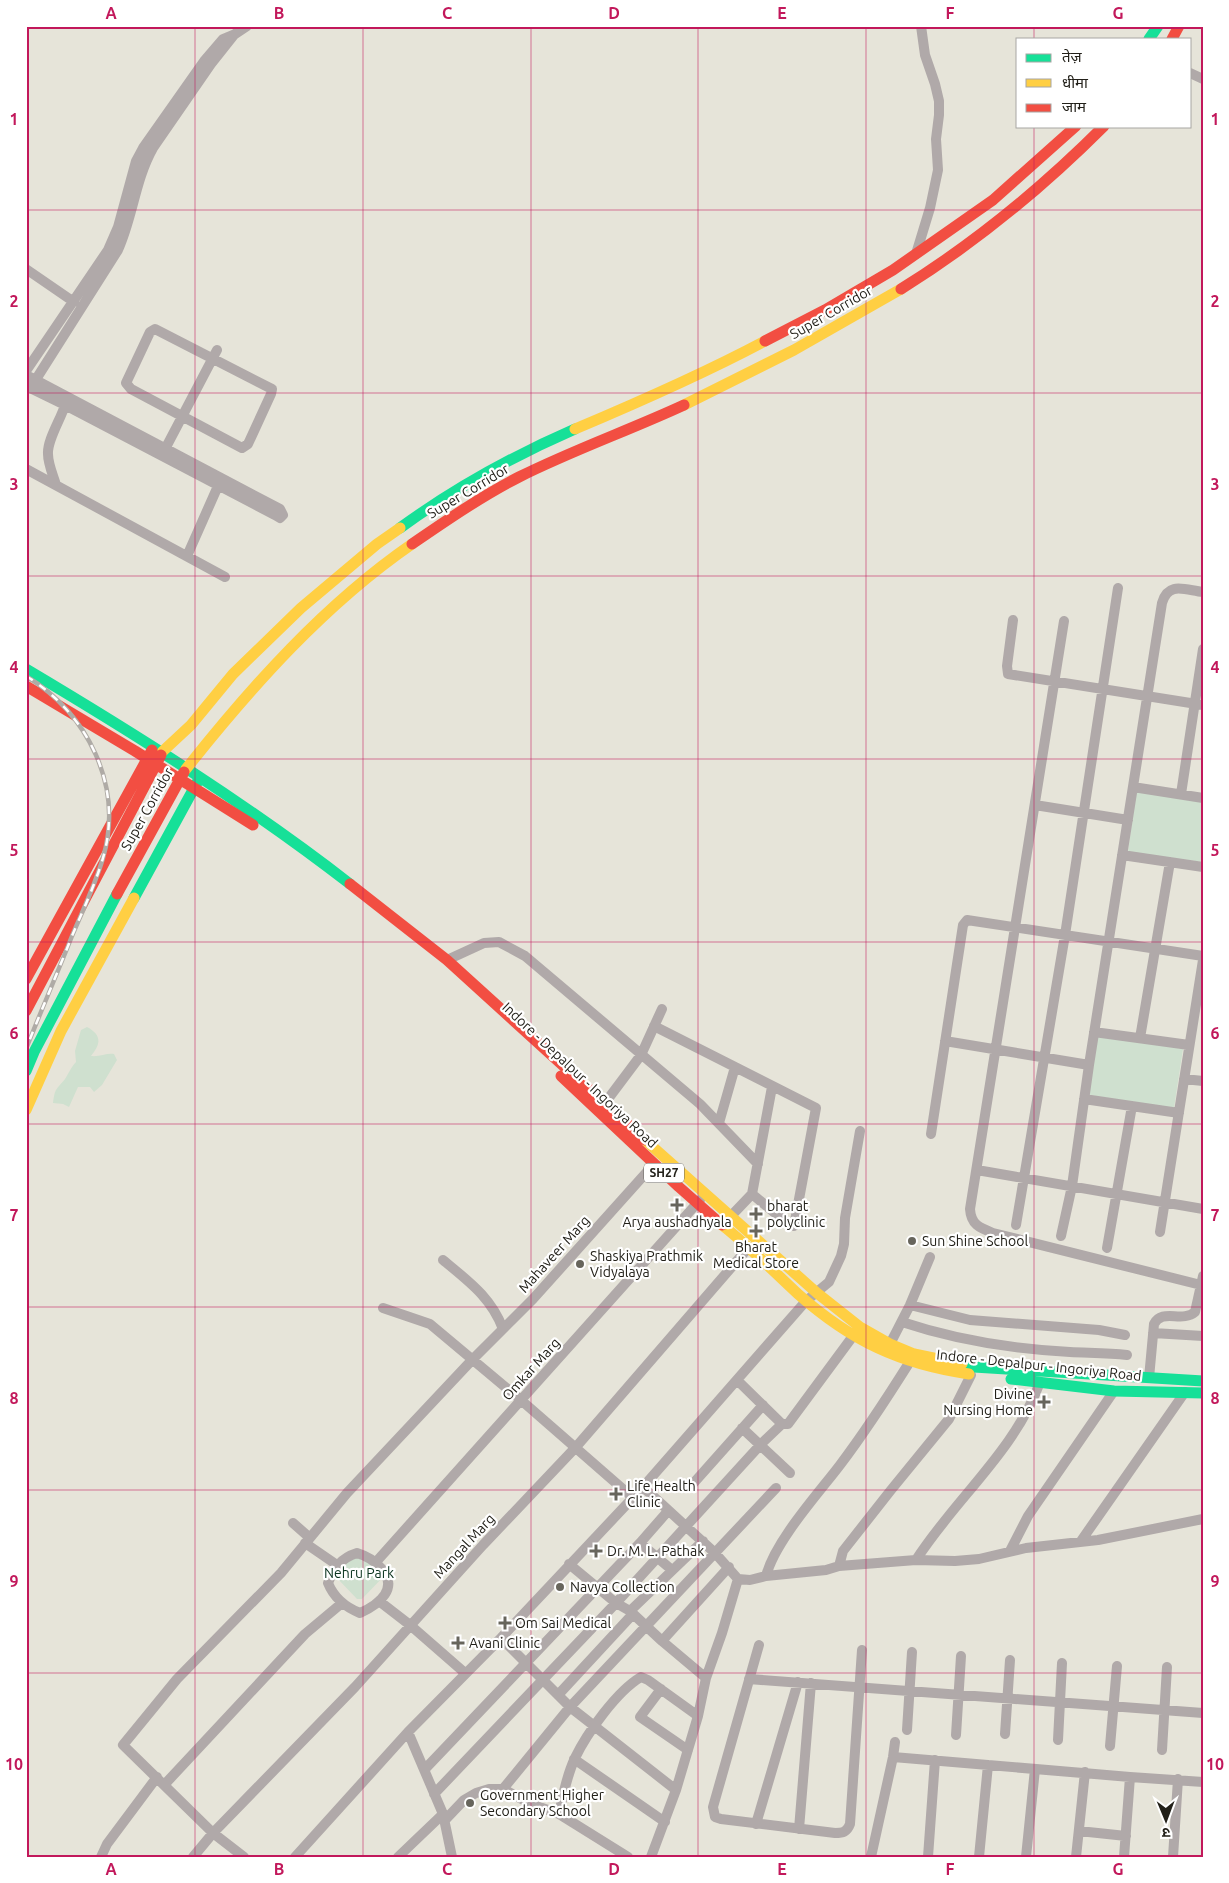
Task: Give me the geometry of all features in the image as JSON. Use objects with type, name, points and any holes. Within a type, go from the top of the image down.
[{"type":"main road","points":[[1150,38],[1158,26]]},
{"type":"main road","points":[[1173,38],[1179,26]]},
{"type":"main road","name":"Super Corridor","points":[[26,1011],[158,750],[191,725],[234,674],[301,608],[377,544],[432,504],[495,467],[540,444],[678,385],[770,340],[842,300],[916,254],[994,200],[1074,128]]},
{"type":"main road","name":"Super Corridor","points":[[26,1071],[82,960],[179,778],[228,715],[294,644],[332,609],[377,571],[434,529],[496,490],[548,462],[678,408],[784,356],[910,284],[1005,216],[1063,167],[1102,128]]},
{"type":"main road","name":"Indore - Depalpur - Ingoriya Road","points":[[26,669],[158,750],[293,840],[447,960],[817,1293],[860,1327],[890,1344],[914,1354],[974,1367],[1203,1381]]},
{"type":"main road","name":"Indore - Depalpur - Ingoriya Road","points":[[26,686],[179,778],[280,843],[325,876],[430,959],[532,1050],[696,1203],[749,1247],[806,1301],[854,1336],[880,1351],[909,1363],[940,1371],[1114,1391],[1203,1393]]},
{"type":"main road","points":[[74,697],[76,715]]},
{"type":"main road","points":[[26,980],[152,761]]},
{"type":"main road","points":[[26,1110],[60,1031],[200,777]]},
{"type":"street","points":[[26,371],[108,250],[114,238],[131,176],[144,148],[205,60],[223,39],[247,26]]},
{"type":"street","points":[[916,254],[930,208],[938,170],[936,139],[939,101],[924,55],[921,26]]},
{"type":"street","points":[[30,382],[118,250],[127,227],[140,177],[153,148],[211,64],[235,34]]},
{"type":"street","points":[[26,270],[74,302]]},
{"type":"street","points":[[156,330],[215,355],[272,389],[248,444],[242,448],[182,417],[130,389],[126,383],[150,332],[156,330]]},
{"type":"street","points":[[163,452],[215,355]]},
{"type":"street","points":[[30,382],[65,405],[163,452],[280,509],[283,515],[280,518],[218,486],[163,452],[30,382]]},
{"type":"street","points":[[56,485],[49,462],[48,446],[61,420],[65,405]]},
{"type":"street","points":[[26,468],[224,577]]},
{"type":"street","points":[[187,556],[218,486]]},
{"type":"street","points":[[1016,1226],[1065,935],[1118,588]]},
{"type":"street","points":[[1061,1236],[1072,1186],[1146,696],[1164,594],[1174,588],[1203,592]]},
{"type":"street","points":[[1013,620],[1007,666],[1008,674],[1198,704]]},
{"type":"street","points":[[1064,621],[970,1210],[971,1218],[982,1229],[1202,1281],[1195,1312],[1190,1316],[1159,1317],[1154,1324],[1149,1378]]},
{"type":"street","points":[[1181,794],[1198,704],[1203,649]]},
{"type":"street","points":[[1133,787],[1203,798]]},
{"type":"street","points":[[1035,805],[1128,820]]},
{"type":"street","points":[[1122,855],[1203,867]]},
{"type":"street","points":[[1140,1038],[1170,862]]},
{"type":"street","points":[[932,1134],[963,925],[967,920],[1203,956]]},
{"type":"street","points":[[447,960],[484,942],[499,942],[525,956],[661,1070],[719,1123],[758,1164]]},
{"type":"street","points":[[1160,1232],[1203,960]]},
{"type":"street","points":[[605,1103],[641,1055],[662,1009]]},
{"type":"street","points":[[654,1026],[816,1108],[794,1226],[788,1224],[752,1194]]},
{"type":"street","points":[[1094,1032],[1190,1045]]},
{"type":"street","points":[[945,1041],[1089,1065]]},
{"type":"street","points":[[719,1123],[735,1067]]},
{"type":"street","points":[[1184,1078],[1203,1081]]},
{"type":"street","points":[[731,1216],[752,1194],[772,1086]]},
{"type":"street","points":[[1084,1099],[1179,1113]]},
{"type":"street","points":[[1107,1248],[1132,1106]]},
{"type":"street","points":[[295,1857],[408,1732],[501,1638],[643,1487],[738,1381],[806,1301],[830,1282],[844,1248],[844,1224],[860,1131]]},
{"type":"street","name":"Mahaveer Marg","points":[[161,1781],[123,1745],[177,1679],[281,1573],[347,1493],[472,1360],[533,1300],[654,1164]]},
{"type":"street","points":[[976,1170],[1203,1209]]},
{"type":"street","name":"Omkar Marg","points":[[376,1562],[522,1401],[705,1193]]},
{"type":"street","name":"Mangal Marg","points":[[193,1857],[213,1833],[355,1687],[483,1545],[576,1447],[749,1247]]},
{"type":"street","points":[[890,1344],[910,1305],[930,1257]]},
{"type":"street","points":[[443,1260],[486,1297],[497,1313],[503,1329]]},
{"type":"street","points":[[910,1305],[970,1320],[1099,1330],[1125,1335]]},
{"type":"street","points":[[383,1308],[430,1324],[576,1447],[632,1497]]},
{"type":"street","points":[[902,1322],[948,1336],[982,1343],[1070,1352],[1099,1352],[1127,1355]]},
{"type":"street","points":[[1153,1332],[1203,1336]]},
{"type":"street","points":[[434,1794],[616,1603],[761,1444],[782,1424],[788,1424],[854,1336]]},
{"type":"street","points":[[766,1576],[770,1563],[790,1531],[867,1429],[909,1363]]},
{"type":"street","points":[[839,1566],[843,1552],[950,1419],[971,1375]]},
{"type":"street","points":[[738,1381],[782,1424]]},
{"type":"street","points":[[916,1560],[928,1542],[1002,1450],[1032,1403],[1040,1382]]},
{"type":"street","points":[[1010,1551],[1028,1516],[1114,1391]]},
{"type":"street","points":[[1081,1541],[1185,1392]]},
{"type":"street","points":[[691,1486],[763,1405]]},
{"type":"street","points":[[742,1428],[790,1473]]},
{"type":"street","points":[[643,1487],[686,1527],[703,1540],[738,1579],[750,1580],[766,1576],[826,1570],[839,1566],[916,1560],[979,1559],[1010,1551],[1107,1538],[1203,1519]]},
{"type":"street","points":[[503,1789],[570,1707],[776,1488]]},
{"type":"street","points":[[425,1769],[640,1543],[668,1511]]},
{"type":"street","points":[[293,1523],[307,1540],[337,1565]]},
{"type":"street","points":[[558,1695],[631,1613],[703,1540]]},
{"type":"street","points":[[640,1543],[672,1570]]},
{"type":"street","points":[[357,1553],[366,1556],[376,1562],[386,1574],[389,1581],[388,1590],[379,1601],[360,1613],[342,1603],[332,1593],[328,1583],[337,1565],[348,1556],[357,1553]]},
{"type":"street","points":[[569,1564],[631,1613],[706,1678]]},
{"type":"street","points":[[662,1641],[729,1567]]},
{"type":"street","points":[[651,1857],[676,1790],[698,1716],[706,1678],[738,1579]]},
{"type":"street","points":[[379,1601],[465,1673]]},
{"type":"street","points":[[101,1857],[107,1844],[161,1781],[305,1634],[342,1603]]},
{"type":"street","points":[[501,1638],[570,1707],[676,1790]]},
{"type":"street","points":[[759,1645],[713,1807],[715,1817],[756,1824],[843,1833],[850,1824],[862,1650]]},
{"type":"street","points":[[907,1730],[912,1652]]},
{"type":"street","points":[[956,1735],[961,1656]]},
{"type":"street","points":[[1004,1734],[1010,1660]]},
{"type":"street","points":[[1058,1740],[1062,1663]]},
{"type":"street","points":[[1110,1746],[1117,1666]]},
{"type":"street","points":[[1162,1750],[1167,1667]]},
{"type":"street","points":[[559,1814],[574,1759],[606,1710],[634,1681],[641,1677],[698,1716]]},
{"type":"street","points":[[750,1678],[909,1692],[1203,1713]]},
{"type":"street","points":[[756,1824],[798,1682]]},
{"type":"street","points":[[799,1829],[811,1684]]},
{"type":"street","points":[[661,1689],[640,1717],[688,1750]]},
{"type":"street","points":[[408,1732],[444,1817],[452,1857]]},
{"type":"street","points":[[871,1857],[895,1742]]},
{"type":"street","points":[[893,1757],[1203,1782]]},
{"type":"street","points":[[574,1759],[664,1822]]},
{"type":"street","points":[[928,1857],[935,1760]]},
{"type":"street","points":[[979,1857],[988,1764]]},
{"type":"street","points":[[1026,1857],[1034,1769]]},
{"type":"street","points":[[1076,1857],[1085,1772]]},
{"type":"street","points":[[1124,1857],[1130,1777]]},
{"type":"street","points":[[1172,1857],[1178,1779]]},
{"type":"street","points":[[161,1781],[213,1833],[244,1857]]},
{"type":"street","points":[[398,1857],[464,1800],[476,1793],[489,1789],[503,1789],[531,1804],[559,1814],[628,1857]]},
{"type":"street","points":[[1079,1831],[1126,1836]]},
{"type":"green space","points":[[1136,792],[1203,801],[1203,862],[1128,852]]},
{"type":"green space","points":[[87,1027],[95,1033],[98,1040],[97,1048],[91,1056],[114,1054],[117,1060],[102,1085],[94,1092],[90,1087],[78,1087],[69,1107],[53,1103],[56,1090],[76,1062],[75,1051],[81,1030]]},
{"type":"green space","points":[[1098,1036],[1183,1049],[1174,1108],[1089,1095]]},
{"type":"green space","name":"Nehru Park","points":[[355,1549],[385,1575],[362,1599],[357,1599],[336,1577],[335,1568]]},
{"type":"railway","points":[[26,676],[48,692],[67,710],[83,731],[96,754],[104,779],[109,805],[108,831],[100,868],[26,1049]]},
{"type":"traffic: fast","points":[[1150,38],[1158,26]]},
{"type":"traffic: fast","points":[[400,528],[442,499],[485,474],[529,450],[575,429]]},
{"type":"traffic: fast","points":[[26,669],[109,719],[232,799],[350,884]]},
{"type":"traffic: fast","points":[[134,898],[199,779]]},
{"type":"traffic: fast","points":[[26,1071],[34,1052],[117,894]]},
{"type":"traffic: fast","points":[[962,1364],[974,1367],[1203,1381]]},
{"type":"traffic: fast","points":[[1011,1379],[1114,1391],[1203,1393]]},
{"type":"traffic: slow","points":[[684,405],[794,350],[901,289]]},
{"type":"traffic: slow","points":[[575,429],[671,387],[765,341]]},
{"type":"traffic: slow","points":[[162,752],[191,725],[233,674],[301,608],[377,544],[400,528]]},
{"type":"traffic: slow","points":[[186,769],[263,677],[319,620],[349,593],[412,544]]},
{"type":"traffic: slow","points":[[26,1110],[61,1031],[134,898]]},
{"type":"traffic: slow","points":[[645,1140],[817,1293],[860,1327],[890,1344],[914,1354],[962,1364]]},
{"type":"traffic: slow","points":[[722,1225],[742,1241],[798,1294],[837,1325],[877,1348],[899,1357],[944,1370],[969,1374]]},
{"type":"traffic: jam","points":[[1173,38],[1179,26]]},
{"type":"traffic: jam","points":[[765,341],[825,310],[893,270],[993,200],[1074,128]]},
{"type":"traffic: jam","points":[[901,289],[955,253],[1007,214],[1057,171],[1102,128]]},
{"type":"traffic: jam","points":[[412,544],[451,517],[505,484],[560,458],[684,405]]},
{"type":"traffic: jam","points":[[26,686],[253,825]]},
{"type":"traffic: jam","points":[[26,979],[152,750]]},
{"type":"traffic: jam","points":[[26,1011],[161,755]]},
{"type":"traffic: jam","points":[[117,894],[184,772]]},
{"type":"traffic: jam","points":[[350,884],[447,960],[645,1140]]},
{"type":"traffic: jam","points":[[561,1076],[722,1225]]},
{"type":"place","name":"Arya aushadhyala","points":[[677,1205]]},
{"type":"place","name":"bharat polyclinic","points":[[756,1214]]},
{"type":"place","name":"Bharat Medical Store","points":[[756,1231]]},
{"type":"place","name":"Sun Shine School","points":[[912,1241]]},
{"type":"place","name":"Shaskiya Prathmik Vidyalaya","points":[[580,1264]]},
{"type":"place","name":"Divine Nursing Home","points":[[1044,1402]]},
{"type":"place","name":"Life Health Clinic","points":[[616,1494]]},
{"type":"place","name":"Dr. M. L. Pathak","points":[[596,1551]]},
{"type":"place","name":"Navya Collection","points":[[560,1587]]},
{"type":"place","name":"Om Sai Medical","points":[[505,1623]]},
{"type":"place","name":"Avani Clinic","points":[[458,1643]]},
{"type":"place","name":"Government Higher Secondary School","points":[[470,1803]]}]
